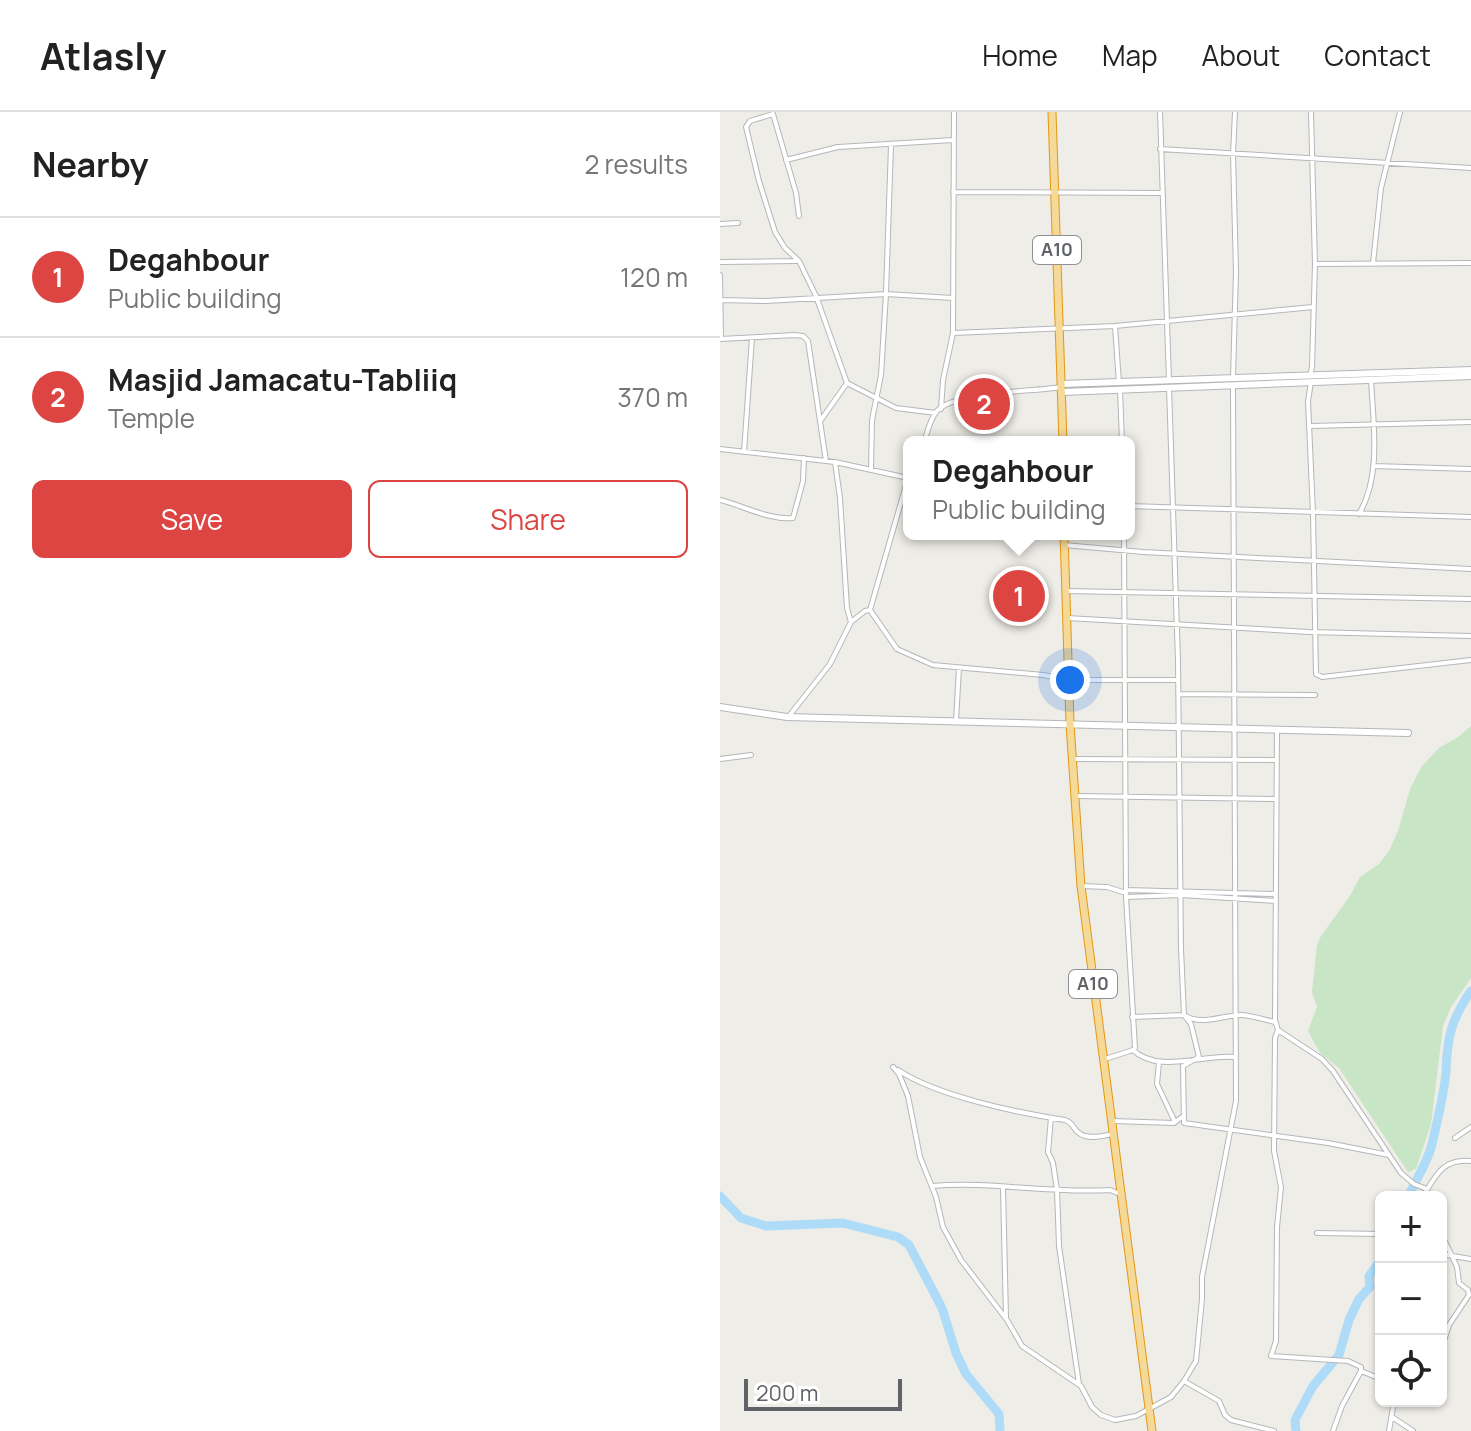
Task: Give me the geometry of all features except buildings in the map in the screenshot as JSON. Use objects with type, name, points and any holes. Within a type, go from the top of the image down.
[{"type":"highway","name":"A10","points":[[1052,112],[1063,436]]},
{"type":"highway","name":"A10","points":[[1064,540],[1070,724],[1081,886],[1152,1431]]},
{"type":"street","points":[[927,436],[938,411],[953,333],[954,112]]},
{"type":"street","points":[[1160,112],[1178,680],[1184,1015],[1191,1024],[1199,1057]]},
{"type":"street","points":[[1113,1134],[1086,1137],[1080,1135],[1072,1122],[976,1100],[917,1082],[893,1067],[908,1096],[920,1157],[943,1227],[954,1248],[1028,1352],[1079,1384],[1092,1407],[1106,1418],[1124,1419],[1171,1397],[1196,1361],[1202,1277],[1236,1101],[1235,112]]},
{"type":"street","points":[[1311,112],[1315,264],[1308,401],[1313,513],[1314,661],[1318,676],[1471,660]]},
{"type":"street","points":[[1373,263],[1381,188],[1400,112]]},
{"type":"street","points":[[799,216],[796,193],[773,114],[747,123],[755,165],[775,232],[785,248],[799,261],[816,296],[847,383],[896,408],[938,411],[985,395],[1062,388],[1471,373]]},
{"type":"street","points":[[786,160],[838,147],[953,140]]},
{"type":"street","points":[[871,470],[872,420],[881,375],[886,294],[891,145]]},
{"type":"street","points":[[1160,149],[1471,168]]},
{"type":"street","points":[[953,192],[1162,193]]},
{"type":"street","points":[[720,224],[738,223]]},
{"type":"street","points":[[720,262],[799,261]]},
{"type":"street","points":[[1315,264],[1471,263]]},
{"type":"street","points":[[720,275],[720,339],[795,335],[803,336],[808,341],[826,461]]},
{"type":"street","points":[[721,300],[766,301],[886,294],[953,298]]},
{"type":"street","points":[[953,333],[1115,326],[1313,307]]},
{"type":"street","points":[[1115,326],[1122,436]]},
{"type":"street","points":[[744,453],[752,338]]},
{"type":"street","points":[[1359,514],[1365,505],[1374,466],[1371,376]]},
{"type":"street","points":[[821,420],[847,383]]},
{"type":"street","points":[[1310,426],[1471,422]]},
{"type":"street","points":[[720,449],[835,462],[903,476]]},
{"type":"street","points":[[720,500],[755,512],[793,518],[803,481],[804,458]]},
{"type":"street","points":[[835,462],[847,608],[851,622]]},
{"type":"street","points":[[1374,466],[1471,469]]},
{"type":"street","points":[[870,610],[903,497]]},
{"type":"street","points":[[1135,506],[1471,517]]},
{"type":"street","points":[[1124,540],[1126,893],[1133,1050]]},
{"type":"street","points":[[1064,545],[1124,551],[1471,569]]},
{"type":"street","points":[[1066,591],[1471,599]]},
{"type":"street","points":[[787,717],[830,664],[851,622],[870,610]]},
{"type":"street","points":[[870,610],[897,649],[933,665],[1069,680],[1178,680]]},
{"type":"street","points":[[1067,618],[1314,632],[1471,636]]},
{"type":"street","points":[[956,721],[959,668]]},
{"type":"street","points":[[1178,694],[1315,695]]},
{"type":"street","points":[[720,707],[787,717],[1408,733]]},
{"type":"street","points":[[1277,728],[1275,1022],[1278,1030],[1322,1059],[1339,1077],[1404,1177],[1427,1189],[1442,1166],[1451,1161],[1471,1161]]},
{"type":"street","points":[[720,759],[751,755]]},
{"type":"street","points":[[1073,759],[1277,760]]},
{"type":"street","points":[[1075,796],[1276,799]]},
{"type":"street","points":[[1081,886],[1107,887],[1153,897],[1212,892],[1276,894]]},
{"type":"street","points":[[1126,893],[1154,890],[1211,899],[1276,901]]},
{"type":"street","points":[[1153,897],[1154,890]]},
{"type":"street","points":[[1211,899],[1212,892]]},
{"type":"street","points":[[1132,1017],[1184,1015],[1190,1019],[1221,1019],[1246,1015],[1275,1022]]},
{"type":"street","points":[[1278,1030],[1275,1038],[1274,1135],[1281,1187],[1277,1227],[1276,1341],[1271,1356],[1348,1361],[1375,1377]]},
{"type":"street","points":[[1102,1060],[1133,1050]]},
{"type":"street","points":[[1133,1050],[1140,1056],[1159,1062],[1234,1057]]},
{"type":"street","points":[[1199,1057],[1183,1066],[1184,1123],[1389,1155]]},
{"type":"street","points":[[1159,1062],[1157,1084],[1175,1122]]},
{"type":"street","points":[[1111,1121],[1175,1122],[1182,1117]]},
{"type":"street","points":[[1051,1118],[1048,1152],[1057,1190],[1059,1246],[1079,1384]]},
{"type":"street","points":[[1455,1138],[1471,1127]]},
{"type":"street","points":[[932,1186],[967,1183],[1003,1188],[1110,1190],[1122,1195]]},
{"type":"street","points":[[1003,1188],[1007,1320]]},
{"type":"street","points":[[1317,1233],[1375,1234]]},
{"type":"street","points":[[1446,1335],[1450,1322],[1470,1295],[1459,1283],[1457,1267],[1447,1246]]},
{"type":"street","points":[[1447,1255],[1471,1259]]},
{"type":"street","points":[[1333,1431],[1342,1406],[1361,1371]]},
{"type":"street","points":[[1184,1381],[1212,1395],[1231,1420],[1274,1431]]},
{"type":"street","points":[[1389,1431],[1393,1407]]},
{"type":"street","points":[[1392,1417],[1413,1431]]},
{"type":"green space","points":[[1471,726],[1471,978],[1451,1007],[1443,1026],[1431,1124],[1416,1169],[1408,1172],[1339,1068],[1320,1053],[1308,1031],[1317,1007],[1312,992],[1317,945],[1360,877],[1379,864],[1389,851],[1410,789],[1422,766],[1439,748]]},
{"type":"waterway","points":[[1411,1191],[1431,1147],[1444,1087],[1451,1029],[1471,991]]},
{"type":"waterway","points":[[720,1196],[741,1218],[766,1226],[843,1223],[898,1237],[909,1245],[942,1308],[966,1374],[999,1414],[1000,1431]]},
{"type":"waterway","points":[[1296,1431],[1295,1420],[1313,1386],[1339,1355],[1349,1320],[1359,1299],[1370,1287],[1369,1276],[1379,1263]]},
{"type":"place","name":"Masjid Jamacatu-Tabliiq","points":[[984,404]]},
{"type":"place","name":"Degahbour","points":[[1019,596]]}]
